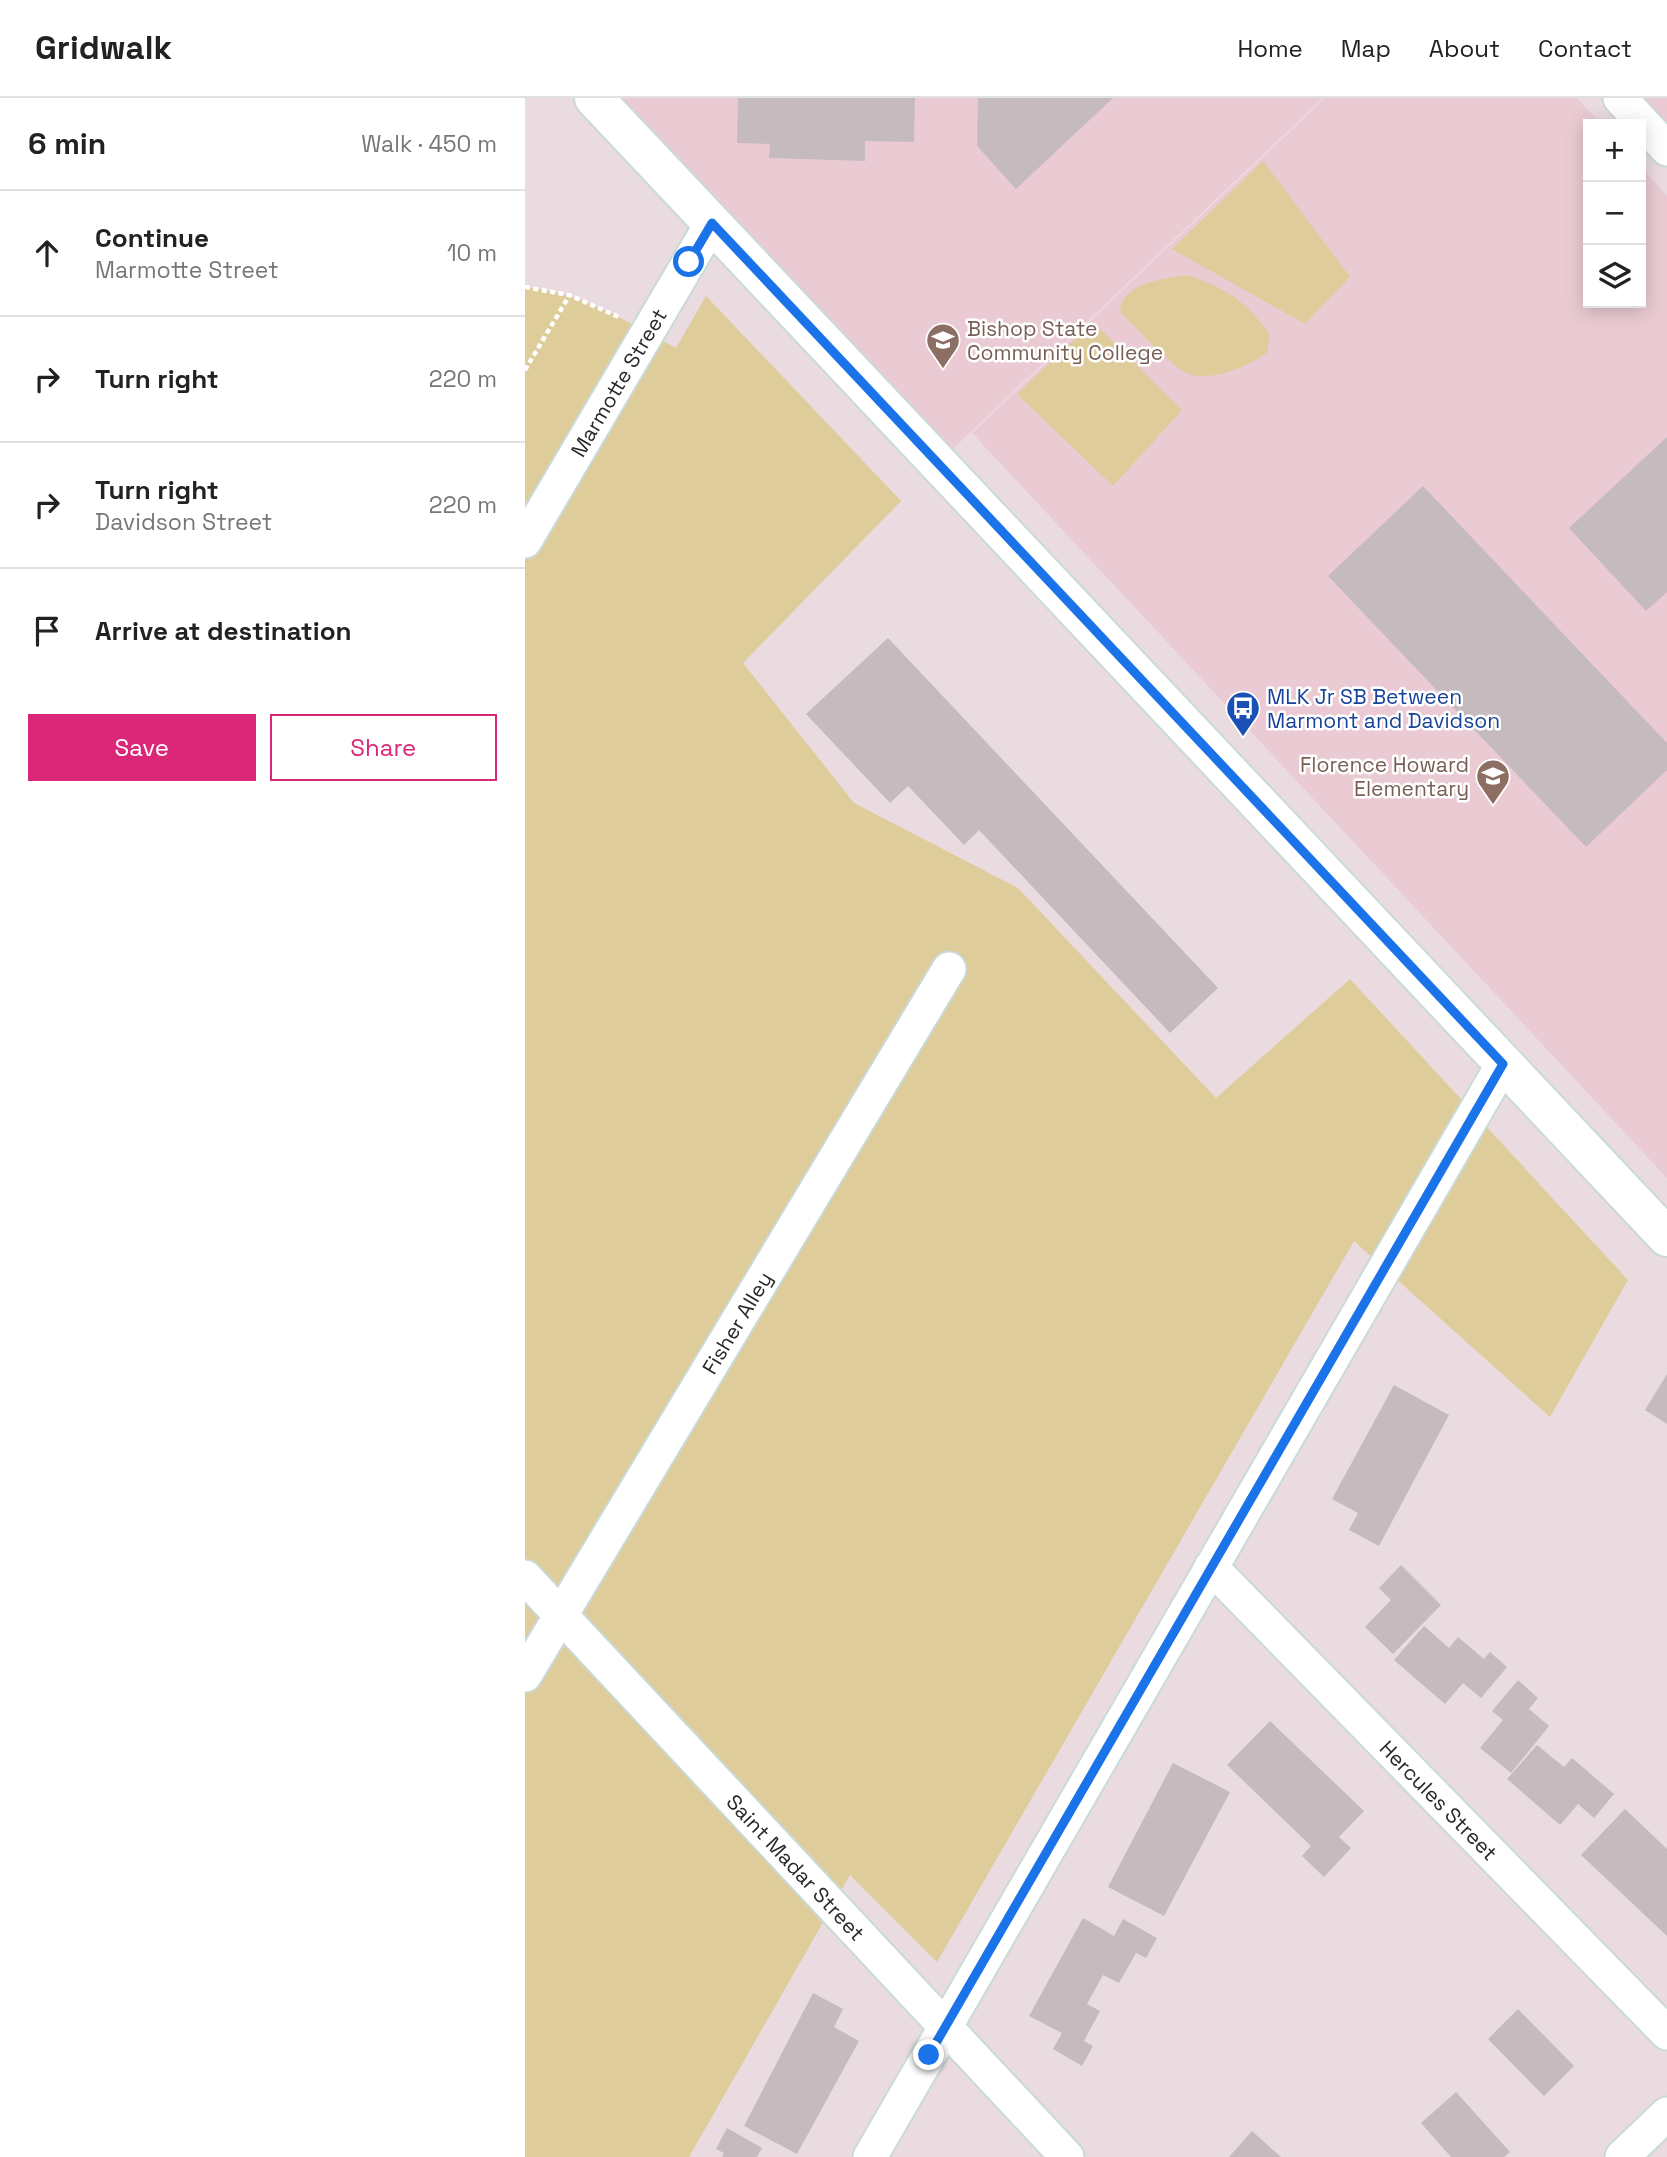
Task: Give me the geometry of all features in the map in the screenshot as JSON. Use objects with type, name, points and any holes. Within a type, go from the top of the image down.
[{"type":"main road","points":[[594,98],[1667,1237]]},
{"type":"street","points":[[1620,98],[1667,149]]},
{"type":"street","name":"Marmotte Street","points":[[525,541],[712,223]]},
{"type":"street","name":"Fisher Alley","points":[[525,1675],[949,969]]},
{"type":"street","points":[[870,2157],[1503,1064]]},
{"type":"street","name":"Hercules Street","points":[[1211,1567],[1667,2033]]},
{"type":"street","name":"Saint Madar Street","points":[[525,1577],[1067,2157]]},
{"type":"street","points":[[1622,2157],[1667,2114]]},
{"type":"path","points":[[525,287],[569,295],[624,320]]},
{"type":"path","points":[[525,370],[569,295]]},
{"type":"shaded area","name":"Bishop State Community College","points":[[594,98],[1323,98],[938,463]]},
{"type":"shaded area","name":"Florence Howard Elementary","points":[[1325,98],[1577,98],[1596,119],[1583,119],[1583,308],[1646,308],[1646,173],[1667,196],[1667,1178],[972,433]]},
{"type":"shaded area","points":[[1620,98],[1667,98],[1667,149],[1646,126],[1646,119],[1639,119]]},
{"type":"shaded area","points":[[1263,161],[1350,277],[1305,324],[1172,249]]},
{"type":"shaded area","points":[[1188,275],[1225,291],[1244,305],[1270,335],[1267,352],[1229,372],[1195,376],[1172,363],[1122,314],[1120,306],[1131,291],[1159,280]]},
{"type":"shaded area","points":[[525,287],[546,290],[584,302],[621,318],[676,348],[706,296],[901,501],[743,663],[854,803],[1018,888],[1216,1098],[1350,979],[1628,1280],[1550,1417],[1354,1241],[937,1962],[850,1875],[689,2157],[525,2157]]},
{"type":"shaded area","points":[[1093,322],[1182,410],[1113,486],[1017,394]]},
{"type":"building","points":[[738,98],[915,98],[914,142],[865,141],[865,161],[769,158],[770,144],[737,143]]},
{"type":"building","points":[[978,98],[1113,98],[1016,189],[977,146]]},
{"type":"building","points":[[1667,437],[1667,592],[1646,611],[1569,528]]},
{"type":"building","points":[[1423,486],[1667,743],[1667,770],[1586,847],[1328,576]]},
{"type":"building","points":[[888,638],[1218,988],[1170,1033],[979,830],[964,845],[908,786],[890,803],[806,714]]},
{"type":"building","points":[[1667,1374],[1667,1424],[1645,1410]]},
{"type":"building","points":[[1394,1385],[1449,1415],[1379,1546],[1349,1530],[1358,1513],[1332,1499]]},
{"type":"building","points":[[1401,1565],[1441,1605],[1393,1654],[1365,1627],[1391,1600],[1379,1588]]},
{"type":"building","points":[[1424,1626],[1449,1648],[1458,1637],[1484,1659],[1490,1652],[1507,1667],[1481,1698],[1463,1683],[1445,1704],[1394,1660]]},
{"type":"building","points":[[1518,1680],[1538,1698],[1529,1709],[1549,1726],[1511,1773],[1480,1748],[1503,1720],[1492,1711]]},
{"type":"building","points":[[1270,1721],[1364,1811],[1339,1837],[1351,1848],[1324,1877],[1302,1856],[1311,1846],[1227,1765]]},
{"type":"building","points":[[1537,1745],[1564,1767],[1572,1758],[1614,1794],[1594,1818],[1578,1804],[1560,1825],[1507,1779]]},
{"type":"building","points":[[1173,1763],[1230,1792],[1164,1916],[1108,1887]]},
{"type":"building","points":[[1625,1809],[1667,1849],[1667,1936],[1581,1855]]},
{"type":"building","points":[[1083,1918],[1114,1936],[1123,1919],[1157,1938],[1146,1958],[1136,1953],[1119,1983],[1103,1975],[1087,2004],[1100,2011],[1084,2041],[1093,2046],[1082,2066],[1053,2049],[1062,2033],[1029,2016]]},
{"type":"building","points":[[813,1993],[843,2009],[834,2027],[859,2041],[797,2154],[744,2126]]},
{"type":"building","points":[[1518,2009],[1574,2066],[1544,2096],[1488,2039]]},
{"type":"building","points":[[1456,2092],[1510,2152],[1504,2157],[1451,2157],[1421,2123]]},
{"type":"building","points":[[727,2128],[762,2148],[757,2157],[722,2157],[724,2153],[716,2149]]},
{"type":"building","points":[[1252,2131],[1281,2157],[1229,2157]]},
{"type":"place","name":"Bishop State Community College","points":[[943,370]]},
{"type":"place","name":"MLK Jr SB Between Marmont and Davidson","points":[[1243,738]]},
{"type":"place","name":"Florence Howard Elementary","points":[[1493,806]]},
{"type":"route","points":[[689,262],[712,223],[1503,1064],[929,2055]]}]
